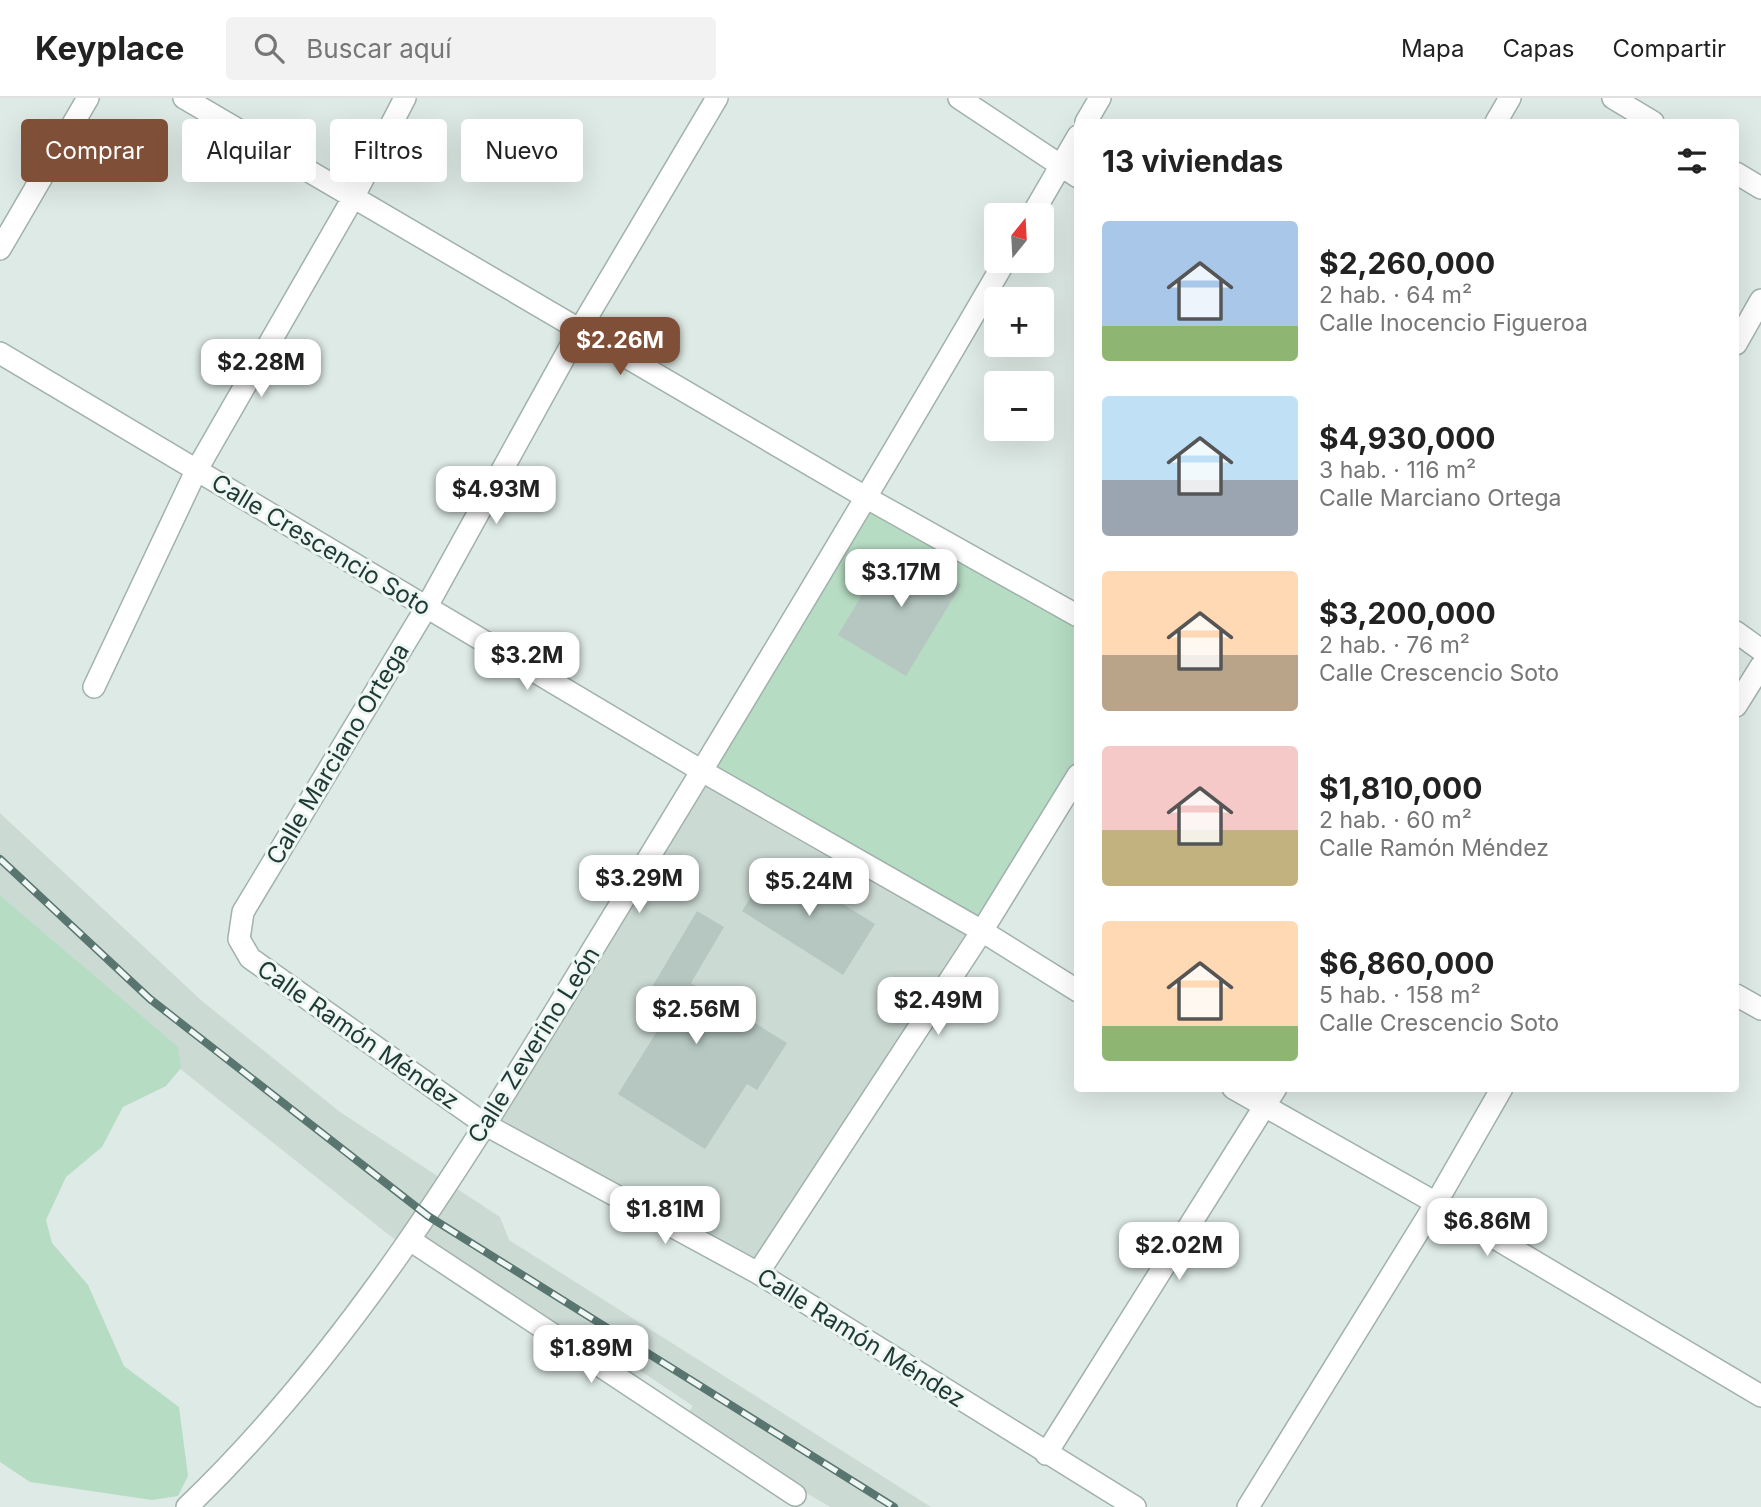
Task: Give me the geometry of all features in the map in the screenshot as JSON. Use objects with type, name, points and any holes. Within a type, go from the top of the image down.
[{"type":"street","points":[[0,249],[88,98]]},
{"type":"street","points":[[184,98],[867,499],[1074,614]]},
{"type":"street","points":[[94,687],[195,471],[353,198],[405,98]]},
{"type":"street","name":"Calle Marciano Ortega","points":[[239,939],[243,912],[426,608],[580,329],[717,98]]},
{"type":"street","points":[[959,98],[1069,171]]},
{"type":"street","points":[[1088,119],[1100,98]]},
{"type":"street","points":[[1498,119],[1510,98]]},
{"type":"street","points":[[1613,98],[1648,119]]},
{"type":"street","points":[[1042,203],[1069,171],[1074,152]]},
{"type":"street","points":[[1739,175],[1761,188]]},
{"type":"street","name":"Calle Zeverino León","points":[[187,1507],[320,1363],[410,1240],[486,1125],[867,499],[998,273]]},
{"type":"street","points":[[1739,339],[1761,300]]},
{"type":"street","name":"Calle Crescencio Soto","points":[[0,353],[702,771],[982,931],[1074,988]]},
{"type":"street","points":[[1739,634],[1761,650]]},
{"type":"street","points":[[1739,701],[1761,666]]},
{"type":"street","points":[[758,1273],[982,931],[1074,782]]},
{"type":"street","name":"Calle Ramón Méndez","points":[[239,939],[250,958],[486,1125],[758,1273],[1135,1507]]},
{"type":"street","points":[[1739,997],[1761,1009]]},
{"type":"street","points":[[1239,1092],[1436,1203],[1761,1396]]},
{"type":"street","points":[[1046,1454],[1274,1092]]},
{"type":"street","points":[[1248,1507],[1436,1203],[1500,1092]]},
{"type":"street","points":[[410,1240],[795,1495]]},
{"type":"shaded area","points":[[702,771],[982,931],[758,1273],[486,1125]]},
{"type":"shaded area","points":[[0,813],[202,1001],[340,1112],[500,1217],[509,1240],[931,1507],[830,1507],[684,1420],[693,1406],[599,1343],[587,1362],[461,1287],[389,1235],[159,1052],[75,959],[0,895]]},
{"type":"green space","points":[[867,498],[1074,614],[1074,782],[982,931],[702,771]]},
{"type":"green space","points":[[0,895],[178,1047],[181,1068],[166,1086],[123,1107],[102,1147],[66,1177],[46,1220],[52,1243],[88,1285],[124,1366],[179,1407],[188,1476],[178,1496],[152,1500],[30,1482],[0,1462]]},
{"type":"building","points":[[889,550],[928,554],[961,585],[906,676],[838,635]]},
{"type":"building","points":[[774,861],[875,924],[843,975],[742,911]]},
{"type":"building","points":[[697,911],[724,927],[691,983],[787,1043],[757,1090],[747,1084],[705,1149],[618,1094],[659,1028],[636,1014]]},
{"type":"railway","points":[[0,859],[150,999],[428,1216],[894,1507]]}]
